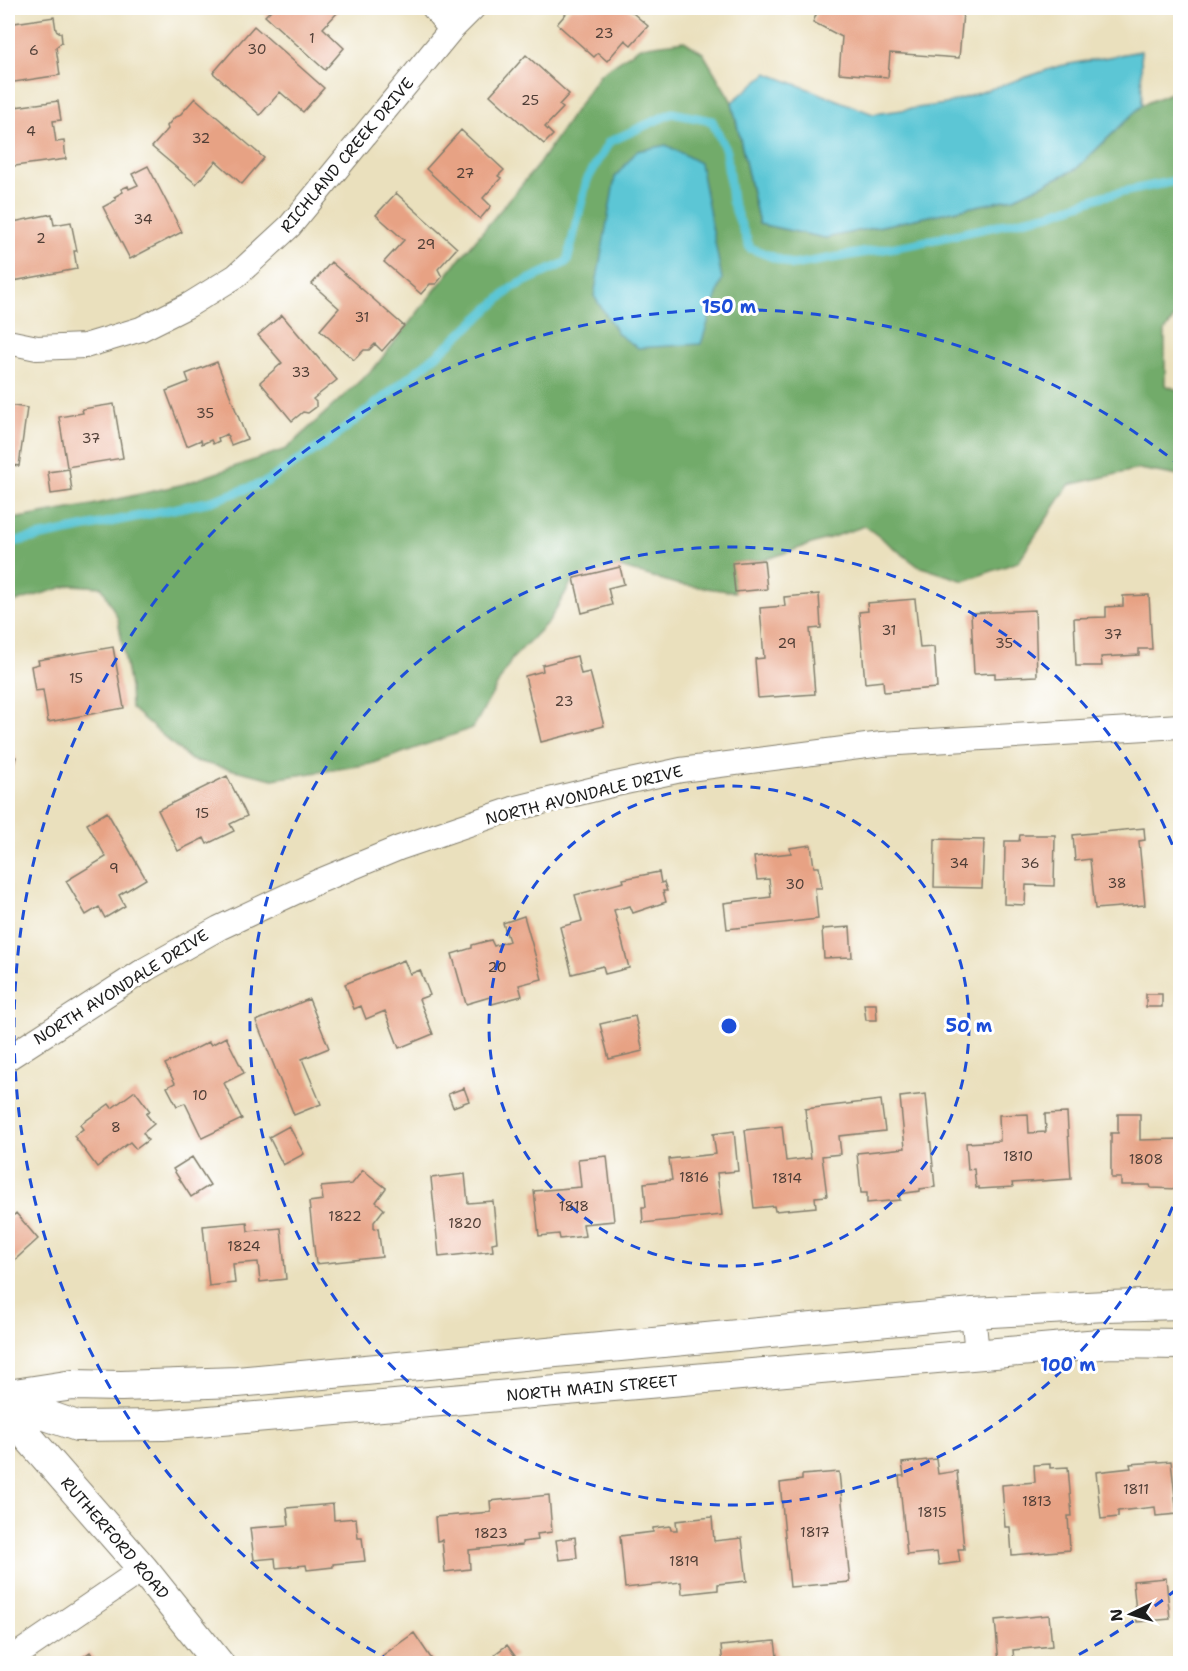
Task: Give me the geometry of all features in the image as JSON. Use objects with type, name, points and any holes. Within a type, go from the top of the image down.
[{"type":"street","points":[[434,8],[451,30]]},
{"type":"street","name":"RICHLAND CREEK DRIVE","points":[[8,342],[37,348],[85,346],[141,329],[236,276],[290,226],[451,30],[473,8]]},
{"type":"street","name":"NORTH AVONDALE DRIVE","points":[[8,1058],[146,969],[219,928],[317,882],[399,848],[513,809],[681,770],[882,744],[1180,726]]},
{"type":"street","points":[[8,1395],[73,1385],[121,1386],[237,1382],[973,1313],[1180,1304]]},
{"type":"street","points":[[973,1313],[977,1354]]},
{"type":"street","name":"NORTH MAIN STREET","points":[[8,1402],[77,1426],[163,1425],[1111,1343],[1180,1344]]},
{"type":"street","name":"RUTHERFORD ROAD","points":[[8,1414],[143,1569],[219,1664]]},
{"type":"street","points":[[8,1661],[143,1569]]},
{"type":"green space","points":[[684,41],[703,53],[732,102],[759,224],[825,238],[1014,198],[1076,169],[1142,105],[1180,89],[1180,310],[1165,331],[1165,385],[1180,391],[1180,476],[1139,469],[1069,485],[1018,562],[964,581],[918,566],[865,526],[764,560],[733,563],[735,592],[676,584],[620,567],[574,578],[549,621],[512,659],[473,728],[371,764],[273,779],[191,760],[131,708],[130,688],[118,619],[102,587],[71,585],[8,604],[8,520],[92,505],[184,484],[286,449],[375,367],[453,267],[538,165],[600,74],[640,47]]},
{"type":"water","points":[[1141,51],[1142,105],[1076,169],[1014,198],[825,238],[759,224],[732,102],[767,73],[873,114],[946,104],[1059,66]]},
{"type":"water","points":[[666,145],[700,163],[722,279],[701,344],[638,348],[618,334],[594,296],[615,177],[637,151]]},
{"type":"building","points":[[273,8],[337,8],[340,10],[323,28],[344,48],[325,70],[265,16]]},
{"type":"building","points":[[571,8],[627,8],[648,26],[631,45],[625,40],[607,61],[598,53],[594,57],[557,24]]},
{"type":"building","points":[[819,8],[906,8],[963,13],[959,58],[890,53],[888,77],[839,73],[842,37],[813,22]]},
{"type":"building","points":[[54,17],[56,30],[61,33],[62,42],[56,47],[60,75],[8,83],[8,54],[12,53],[8,24]]},
{"type":"building","points":[[254,26],[324,88],[303,112],[280,92],[260,115],[213,73]]},
{"type":"building","points":[[526,55],[569,94],[559,105],[563,108],[545,127],[553,135],[544,144],[490,95]]},
{"type":"building","points":[[195,98],[264,158],[242,184],[216,161],[196,184],[152,147],[168,129],[167,126]]},
{"type":"building","points":[[58,101],[61,120],[53,121],[56,142],[64,141],[66,159],[8,167],[8,108]]},
{"type":"building","points":[[461,130],[504,170],[498,176],[501,178],[483,198],[491,206],[480,219],[426,169]]},
{"type":"building","points":[[148,166],[182,232],[130,259],[103,207],[116,200],[114,197],[123,192],[121,189],[128,186],[129,189],[138,185],[132,174]]},
{"type":"building","points":[[396,193],[457,248],[438,269],[442,277],[436,284],[430,284],[421,294],[384,262],[404,240],[376,215]]},
{"type":"building","points":[[52,214],[54,225],[71,222],[77,251],[74,251],[77,269],[8,282],[8,223]]},
{"type":"building","points":[[331,262],[404,326],[382,351],[375,344],[369,350],[364,350],[354,360],[320,330],[339,308],[312,284]]},
{"type":"building","points":[[282,315],[337,380],[313,399],[316,407],[308,413],[303,412],[292,421],[260,382],[282,363],[258,335]]},
{"type":"building","points":[[217,362],[247,439],[231,445],[227,434],[218,438],[219,441],[213,444],[211,440],[202,444],[201,440],[187,446],[166,391],[189,382],[186,374]]},
{"type":"building","points":[[114,404],[123,458],[67,467],[59,417],[83,413],[82,409]]},
{"type":"building","points":[[8,405],[27,408],[19,466],[8,464]]},
{"type":"building","points":[[69,469],[72,491],[51,494],[48,472]]},
{"type":"building","points":[[764,560],[767,589],[735,592],[732,563]]},
{"type":"building","points":[[620,567],[624,584],[608,588],[612,605],[582,613],[574,578]]},
{"type":"building","points":[[819,594],[821,628],[810,629],[815,694],[758,698],[755,659],[764,658],[760,608],[785,606],[784,597]]},
{"type":"building","points":[[1149,595],[1152,649],[1139,649],[1139,655],[1101,657],[1102,666],[1076,666],[1074,618],[1106,617],[1106,607],[1123,606],[1123,596]]},
{"type":"building","points":[[915,599],[920,648],[934,647],[937,688],[884,692],[883,681],[865,683],[859,612],[868,611],[867,603]]},
{"type":"building","points":[[1035,610],[1037,676],[995,678],[995,673],[974,674],[971,613]]},
{"type":"building","points":[[113,647],[124,708],[48,722],[43,690],[35,691],[31,666],[39,664],[38,660]]},
{"type":"building","points":[[577,656],[581,674],[590,672],[604,726],[541,742],[525,676],[543,671],[542,665]]},
{"type":"building","points":[[8,755],[16,757],[10,780],[8,780]]},
{"type":"building","points":[[227,776],[247,816],[230,824],[234,831],[207,844],[204,838],[178,851],[158,810]]},
{"type":"building","points":[[107,812],[146,879],[119,895],[125,906],[105,918],[99,907],[86,915],[66,881],[106,857],[87,824]]},
{"type":"building","points":[[1144,828],[1145,840],[1139,841],[1145,905],[1095,909],[1090,859],[1075,861],[1073,835]]},
{"type":"building","points":[[1020,835],[1055,835],[1054,886],[1026,885],[1025,905],[1004,904],[1005,841],[1019,841]]},
{"type":"building","points":[[935,839],[984,840],[982,888],[934,887]]},
{"type":"building","points":[[811,845],[814,867],[819,867],[822,888],[815,888],[818,919],[727,929],[724,903],[771,897],[769,879],[757,880],[754,857],[791,853],[790,848]]},
{"type":"building","points":[[659,872],[661,883],[664,882],[667,891],[663,891],[666,902],[633,913],[630,906],[614,910],[629,968],[605,974],[603,966],[572,974],[560,927],[582,921],[575,895],[624,882],[623,879]]},
{"type":"building","points":[[524,916],[542,979],[519,985],[522,996],[492,1004],[490,997],[466,1004],[452,954],[491,940],[494,946],[509,941],[503,923]]},
{"type":"building","points":[[850,927],[852,957],[824,958],[822,929]]},
{"type":"building","points":[[404,960],[410,974],[420,970],[430,995],[419,999],[433,1034],[399,1048],[385,1011],[366,1019],[361,1006],[354,1009],[345,984]]},
{"type":"building","points":[[1146,994],[1162,994],[1162,1007],[1146,1007]]},
{"type":"building","points":[[309,999],[329,1048],[302,1059],[321,1104],[294,1115],[256,1021]]},
{"type":"building","points":[[864,1004],[876,1004],[877,1020],[866,1020]]},
{"type":"building","points":[[635,1016],[643,1051],[609,1059],[600,1024]]},
{"type":"building","points":[[226,1037],[244,1073],[224,1083],[242,1119],[202,1138],[185,1103],[177,1106],[167,1087],[175,1083],[165,1064],[209,1042],[211,1045]]},
{"type":"building","points":[[464,1088],[469,1101],[453,1107],[448,1094]]},
{"type":"building","points":[[135,1091],[150,1111],[146,1114],[154,1124],[143,1133],[148,1140],[136,1149],[130,1142],[97,1167],[74,1136],[83,1129],[80,1125],[109,1104],[112,1108]]},
{"type":"building","points":[[926,1094],[935,1187],[899,1194],[900,1200],[867,1203],[867,1193],[861,1193],[857,1153],[905,1148],[900,1097]]},
{"type":"building","points":[[881,1100],[885,1131],[839,1136],[841,1154],[822,1156],[827,1196],[815,1197],[816,1207],[775,1211],[774,1206],[754,1208],[745,1130],[782,1126],[786,1161],[811,1158],[805,1109]]},
{"type":"building","points":[[1067,1113],[1071,1179],[1012,1183],[1013,1187],[976,1188],[974,1169],[968,1170],[966,1143],[1000,1141],[999,1115],[1028,1114],[1029,1133],[1046,1132],[1045,1114]]},
{"type":"building","points":[[1118,1114],[1140,1114],[1140,1140],[1180,1139],[1180,1189],[1151,1188],[1150,1185],[1121,1185],[1121,1178],[1111,1178],[1111,1133],[1118,1133]]},
{"type":"building","points":[[289,1126],[304,1154],[283,1165],[269,1137]]},
{"type":"building","points":[[734,1131],[738,1171],[717,1173],[722,1215],[643,1223],[642,1207],[646,1207],[644,1183],[672,1180],[669,1159],[716,1154],[713,1134]]},
{"type":"building","points":[[607,1156],[614,1221],[583,1224],[585,1236],[560,1239],[559,1234],[539,1236],[534,1191],[581,1187],[578,1159]]},
{"type":"building","points":[[192,1157],[210,1185],[191,1197],[173,1169]]},
{"type":"building","points":[[363,1170],[386,1188],[376,1202],[384,1209],[374,1222],[374,1229],[378,1228],[382,1257],[316,1264],[309,1202],[323,1200],[321,1187],[352,1184]]},
{"type":"building","points":[[465,1174],[468,1203],[493,1201],[497,1242],[492,1243],[493,1251],[439,1257],[431,1178]]},
{"type":"building","points":[[16,1213],[38,1239],[8,1266],[8,1221]]},
{"type":"building","points":[[247,1222],[248,1231],[281,1228],[286,1279],[260,1282],[258,1262],[233,1264],[235,1283],[209,1286],[203,1226]]},
{"type":"building","points":[[936,1459],[938,1474],[957,1471],[964,1549],[958,1549],[960,1562],[939,1565],[937,1552],[907,1555],[899,1476],[904,1476],[902,1463]]},
{"type":"building","points":[[1171,1461],[1177,1514],[1156,1516],[1155,1507],[1118,1511],[1118,1517],[1101,1519],[1096,1472],[1131,1468],[1130,1464]]},
{"type":"building","points":[[1050,1464],[1050,1468],[1068,1467],[1072,1516],[1068,1516],[1070,1550],[1012,1555],[1010,1527],[1005,1527],[1002,1485],[1035,1482],[1034,1465]]},
{"type":"building","points":[[839,1472],[850,1582],[790,1587],[780,1483],[802,1480],[802,1475]]},
{"type":"building","points":[[549,1495],[552,1532],[537,1534],[538,1540],[522,1542],[522,1545],[469,1550],[470,1569],[445,1572],[442,1540],[437,1541],[435,1517],[491,1512],[490,1501]]},
{"type":"building","points":[[333,1504],[334,1520],[356,1518],[358,1538],[362,1538],[365,1561],[333,1564],[333,1567],[307,1570],[306,1565],[276,1568],[275,1558],[254,1560],[250,1528],[289,1525],[287,1508]]},
{"type":"building","points":[[712,1517],[714,1541],[742,1538],[747,1581],[718,1584],[718,1590],[682,1594],[681,1582],[625,1588],[620,1536],[653,1532],[653,1528],[670,1526],[671,1530],[677,1530],[676,1521]]},
{"type":"building","points":[[575,1537],[577,1558],[559,1560],[556,1540]]},
{"type":"building","points":[[1166,1578],[1170,1619],[1137,1622],[1133,1581]]},
{"type":"building","points":[[1049,1615],[1052,1646],[1013,1650],[1014,1661],[999,1663],[995,1620]]},
{"type":"building","points":[[414,1633],[435,1664],[383,1664],[379,1658]]},
{"type":"building","points":[[775,1641],[778,1664],[723,1664],[721,1646]]},
{"type":"building","points":[[507,1645],[515,1656],[502,1664],[495,1654]]},
{"type":"building","points":[[90,1652],[98,1664],[73,1664]]},
{"type":"waterway","points":[[8,543],[212,501],[266,482],[333,438],[437,355],[513,287],[567,262],[587,180],[609,142],[672,113],[712,121],[726,150],[732,201],[750,248],[793,265],[913,244],[1050,214],[1103,196],[1180,180]]}]
